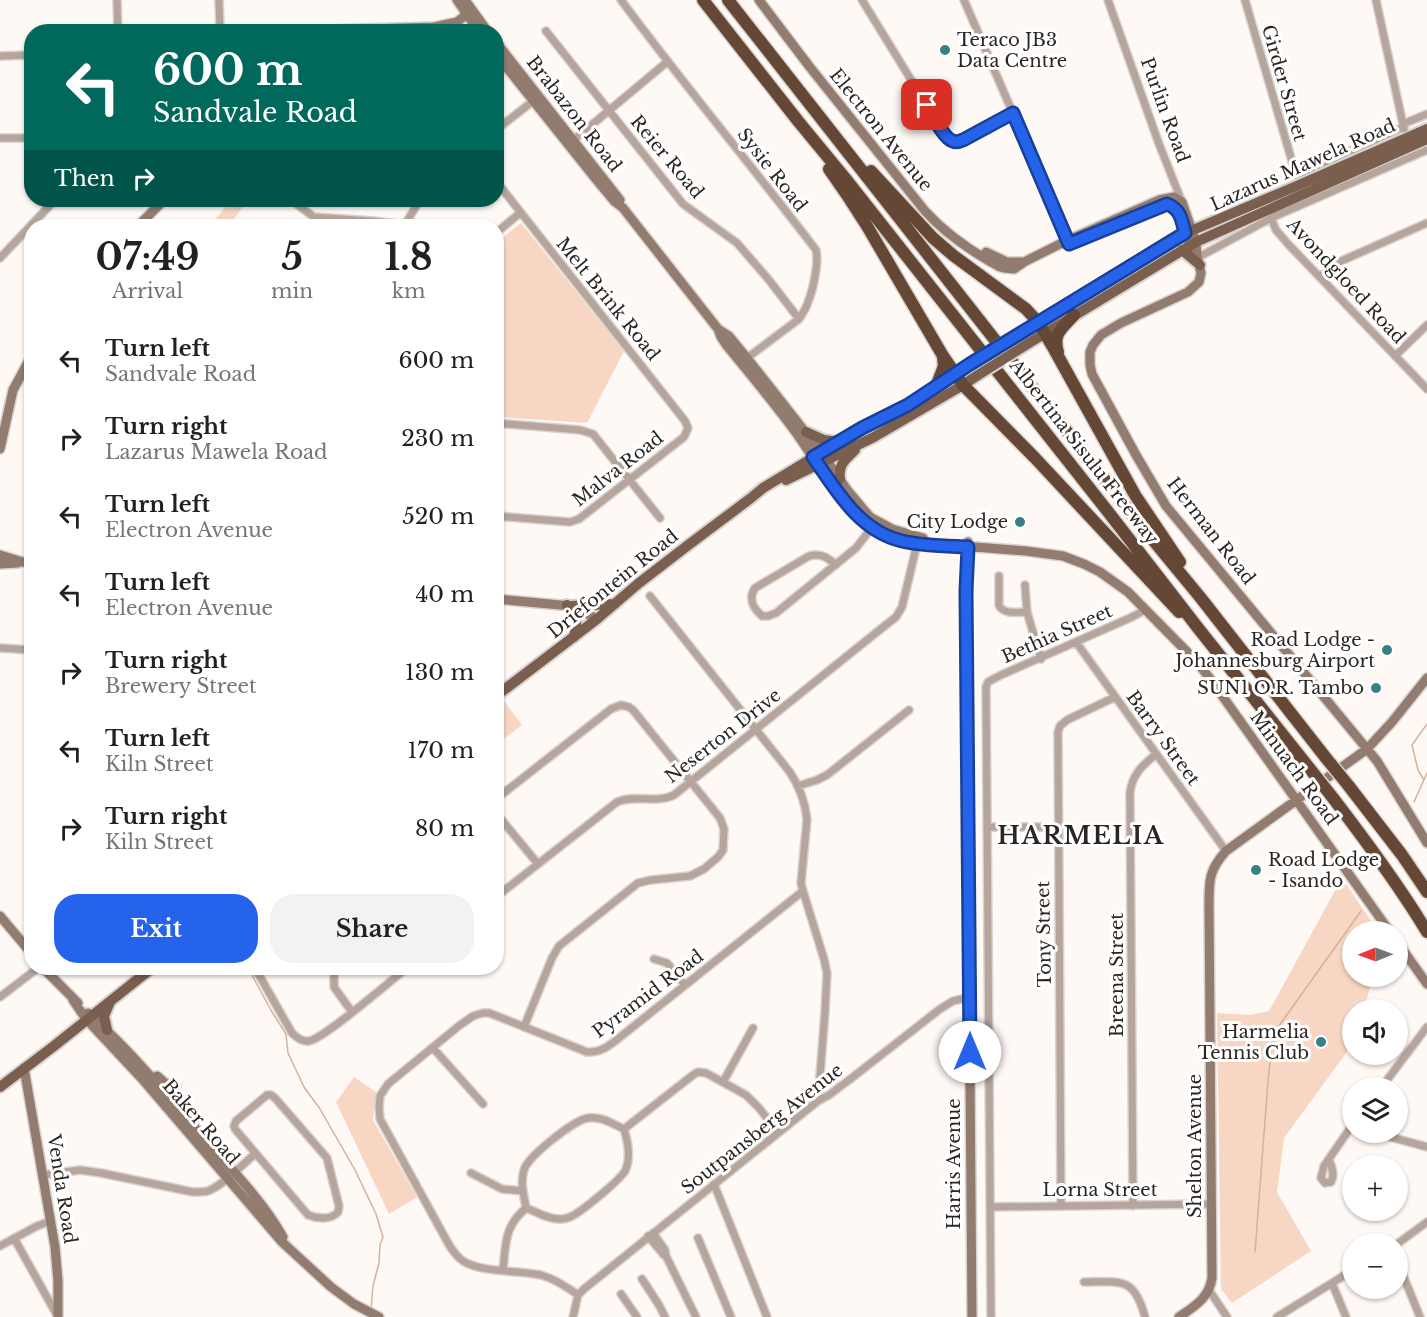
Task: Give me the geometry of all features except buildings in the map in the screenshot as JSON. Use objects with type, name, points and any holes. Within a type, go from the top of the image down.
[{"type":"highway","name":"Albertina Sisulu Freeway","points":[[703,0],[1333,798],[1400,889],[1427,932]]},
{"type":"highway","name":"Albertina Sisulu Freeway","points":[[728,0],[1134,518],[1200,597],[1348,785],[1402,855],[1427,892]]},
{"type":"highway","points":[[798,121],[804,135],[867,226],[943,356],[963,385],[1035,458],[1163,597],[1198,628]]},
{"type":"highway","points":[[832,132],[933,238],[1026,309],[1038,322],[1135,495],[1189,575],[1200,597]]},
{"type":"highway","points":[[1062,366],[1056,337],[1074,315]]},
{"type":"highway","points":[[936,387],[944,366],[943,356]]},
{"type":"main road","points":[[457,0],[480,24]]},
{"type":"main road","points":[[465,0],[475,24]]},
{"type":"main road","name":"Electron Avenue","points":[[759,0],[911,195],[935,221],[966,247],[1004,268],[1014,269],[1059,245],[1167,204],[1179,213],[1189,232]]},
{"type":"main road","points":[[448,24],[457,22],[469,13]]},
{"type":"main road","name":"Brabazon Road","points":[[504,55],[610,196],[623,208],[718,328],[729,336],[784,417],[820,458]]},
{"type":"main road","name":"Brabazon Road","points":[[504,62],[515,72]]},
{"type":"main road","name":"Lazarus Mawela Road","points":[[820,458],[838,442],[908,405],[1021,332],[1189,232],[1292,188],[1406,134],[1427,129]]},
{"type":"main road","name":"Lazarus Mawela Road","points":[[820,458],[859,445],[963,385],[1189,246],[1406,134],[1427,139]]},
{"type":"main road","name":"Electron Avenue","points":[[1069,242],[1159,200],[1174,197],[1182,202]]},
{"type":"main road","name":"Purlin Road","points":[[1182,202],[1189,232]]},
{"type":"main road","points":[[145,219],[157,207]]},
{"type":"main road","name":"Herman Road","points":[[1189,232],[1189,246],[1198,260],[1201,277],[1199,282],[1192,289],[1120,323],[1101,335],[1090,352],[1089,365],[1092,374],[1166,506],[1367,748],[1427,843]]},
{"type":"main road","points":[[1189,246],[1198,260]]},
{"type":"main road","name":"Brabazon Road","points":[[744,361],[806,432],[820,458]]},
{"type":"main road","points":[[0,449],[14,390],[24,371]]},
{"type":"main road","points":[[806,432],[824,440],[838,442]]},
{"type":"main road","points":[[840,479],[841,465],[859,445]]},
{"type":"main road","points":[[820,458],[840,479],[874,524]]},
{"type":"main road","points":[[820,458],[854,512],[874,524]]},
{"type":"main road","name":"Driefontein Road","points":[[504,690],[751,498],[820,458]]},
{"type":"main road","name":"Minuach Road","points":[[874,524],[918,540],[1063,556],[1100,572],[1117,584],[1197,662],[1382,921]]},
{"type":"main road","name":"Harris Avenue","points":[[970,545],[966,591],[972,1317]]},
{"type":"main road","points":[[0,555],[24,561]]},
{"type":"main road","points":[[0,564],[24,562]]},
{"type":"main road","points":[[504,600],[569,606],[615,604]]},
{"type":"main road","points":[[569,606],[597,619]]},
{"type":"main road","points":[[569,606],[576,619],[574,637]]},
{"type":"main road","name":"Shelton Avenue","points":[[1209,1290],[1213,1272],[1209,886],[1213,868],[1216,861],[1226,851],[1367,748],[1392,722],[1427,678]]},
{"type":"main road","points":[[0,916],[24,944]]},
{"type":"main road","points":[[1408,957],[1427,984]]},
{"type":"main road","points":[[48,975],[89,1017]]},
{"type":"main road","points":[[0,1087],[143,975]]},
{"type":"main road","points":[[107,1030],[104,1016],[110,1002]]},
{"type":"main road","name":"Baker Road","points":[[89,1017],[107,1030],[134,1058],[230,1174],[257,1213],[288,1247],[331,1287],[379,1317]]},
{"type":"main road","name":"Baker Road","points":[[89,1017],[122,1057],[230,1174]]},
{"type":"main road","points":[[134,1058],[146,1064],[165,1083],[176,1086]]},
{"type":"main road","name":"Venda Road","points":[[24,1068],[51,1221],[56,1260],[58,1317]]},
{"type":"main road","points":[[1179,1317],[1198,1305],[1209,1290]]},
{"type":"street","points":[[117,0],[117,24]]},
{"type":"street","points":[[219,0],[220,24]]},
{"type":"street","name":"Sysie Road","points":[[621,0],[667,62],[816,250],[817,261],[810,298],[805,310],[799,319],[744,361]]},
{"type":"street","points":[[862,0],[950,140],[957,142],[963,140],[1013,113]]},
{"type":"street","points":[[964,0],[1069,242]]},
{"type":"street","name":"Purlin Road","points":[[1108,0],[1182,202]]},
{"type":"street","name":"Girder Street","points":[[1245,0],[1296,175],[1406,134]]},
{"type":"street","points":[[1376,0],[1406,134]]},
{"type":"street","name":"Reier Road","points":[[546,31],[685,206],[737,243],[799,319]]},
{"type":"street","points":[[0,56],[24,55]]},
{"type":"street","points":[[571,142],[667,62]]},
{"type":"street","points":[[504,124],[536,98]]},
{"type":"street","points":[[1406,134],[1427,114]]},
{"type":"street","points":[[0,138],[24,138]]},
{"type":"street","points":[[1198,260],[1271,218],[1427,150]]},
{"type":"street","name":"Melt Brink Road","points":[[504,192],[685,421],[688,428],[684,437]]},
{"type":"street","points":[[37,219],[48,207]]},
{"type":"street","points":[[300,207],[314,217],[343,219]]},
{"type":"street","points":[[504,226],[520,213]]},
{"type":"street","name":"Avondgloed Road","points":[[1271,218],[1276,230],[1427,389]]},
{"type":"street","points":[[1320,277],[1339,262],[1427,223]]},
{"type":"street","points":[[0,258],[24,233]]},
{"type":"street","points":[[1395,356],[1427,325]]},
{"type":"street","points":[[504,424],[590,432],[597,437],[660,518]]},
{"type":"street","name":"Malva Road","points":[[504,517],[575,521],[684,437]]},
{"type":"street","points":[[836,565],[829,558],[820,554],[809,556],[758,586],[752,594],[753,604],[762,616],[773,614],[836,565],[856,548],[874,524]]},
{"type":"street","name":"Neserton Drive","points":[[504,891],[617,802],[629,798],[666,798],[674,795],[896,616],[904,601],[918,540]]},
{"type":"street","points":[[999,576],[1001,610],[1027,612]]},
{"type":"street","points":[[1026,585],[1027,612],[1041,658]]},
{"type":"street","points":[[650,596],[789,771],[798,786],[806,810],[801,880],[827,974],[818,1101]]},
{"type":"street","name":"Bethia Street","points":[[987,827],[986,685],[990,681],[1145,610]]},
{"type":"street","name":"Barry Street","points":[[1076,642],[1226,851]]},
{"type":"street","points":[[0,648],[24,650]]},
{"type":"street","name":"Tony Street","points":[[1061,1205],[1059,728],[1067,720],[1115,697]]},
{"type":"street","points":[[504,793],[611,709],[618,706],[629,707],[723,823],[724,829],[721,854],[694,875],[638,883],[559,946],[524,1027]]},
{"type":"street","points":[[798,786],[827,775],[909,710]]},
{"type":"street","name":"Breena Street","points":[[1133,1206],[1130,793],[1136,772],[1156,754]]},
{"type":"street","points":[[504,823],[538,864]]},
{"type":"street","points":[[991,1317],[987,827],[1058,827]]},
{"type":"street","name":"Pyramid Road","points":[[578,1295],[550,1278],[470,1264],[453,1252],[380,1119],[379,1100],[384,1089],[460,1025],[479,1014],[489,1013],[587,1052],[606,1047],[803,891]]},
{"type":"street","points":[[654,959],[667,963],[685,985]]},
{"type":"street","points":[[0,997],[31,975]]},
{"type":"street","points":[[259,975],[292,1033],[305,1041],[318,1038],[398,975]]},
{"type":"street","points":[[334,975],[334,987],[352,1012]]},
{"type":"street","name":"Soutpansberg Avenue","points":[[578,1295],[818,1101],[853,1077],[940,1009],[953,1001],[970,997]]},
{"type":"street","points":[[1389,1077],[1427,1027]]},
{"type":"street","points":[[723,1082],[753,1028]]},
{"type":"street","points":[[433,1048],[483,1104]]},
{"type":"street","points":[[624,1129],[695,1073],[706,1073],[752,1100],[778,1133]]},
{"type":"street","points":[[272,1095],[327,1158],[339,1206],[338,1213],[328,1218],[308,1215],[255,1154],[236,1131],[235,1124],[264,1096],[272,1095]]},
{"type":"street","points":[[594,1118],[608,1121],[624,1129],[629,1154],[626,1169],[621,1177],[577,1213],[556,1219],[526,1208],[522,1183],[523,1171],[530,1160],[576,1122],[594,1118]]},
{"type":"street","points":[[1329,1160],[1342,1141]]},
{"type":"street","points":[[1408,1142],[1427,1147]]},
{"type":"street","name":"Baker Road","points":[[230,1174],[255,1154]]},
{"type":"street","points":[[42,1175],[80,1170],[193,1192],[209,1190],[230,1174]]},
{"type":"street","points":[[471,1173],[502,1189],[523,1191]]},
{"type":"street","points":[[714,1184],[767,1317]]},
{"type":"street","name":"Lorna Street","points":[[990,1207],[1211,1204]]},
{"type":"street","points":[[503,1270],[509,1229],[526,1208]]},
{"type":"street","points":[[0,1246],[51,1221]]},
{"type":"street","points":[[1408,1236],[1427,1222]]},
{"type":"street","points":[[651,1234],[665,1250],[696,1317]]},
{"type":"street","points":[[14,1238],[58,1317]]},
{"type":"street","points":[[698,1238],[731,1317]]},
{"type":"street","points":[[1277,1317],[1342,1277]]},
{"type":"street","points":[[642,1279],[665,1317]]},
{"type":"street","points":[[1084,1282],[1126,1284],[1137,1294],[1145,1317]]},
{"type":"street","points":[[1332,1283],[1346,1317]]},
{"type":"street","points":[[1408,1288],[1420,1317]]},
{"type":"street","points":[[1209,1290],[1227,1317]]},
{"type":"street","points":[[621,1294],[637,1317]]},
{"type":"street","points":[[572,1314],[578,1295]]},
{"type":"shaded area","points":[[225,207],[243,207],[234,219],[215,219]]},
{"type":"shaded area","points":[[521,223],[624,351],[587,423],[504,417],[504,236]]},
{"type":"shaded area","points":[[504,701],[522,725],[504,739]]},
{"type":"shaded area","points":[[1342,878],[1371,921],[1342,921],[1342,987],[1370,987],[1367,999],[1342,999],[1342,1059],[1284,1138],[1277,1192],[1311,1251],[1232,1303],[1221,1289],[1217,1013],[1249,1015],[1269,1011]]},
{"type":"shaded area","points":[[354,1077],[376,1092],[373,1120],[417,1197],[389,1214],[336,1102]]},
{"type":"waterway","points":[[1424,780],[1418,770],[1412,745],[1427,724]]},
{"type":"waterway","points":[[1414,802],[1427,773]]},
{"type":"waterway","points":[[1255,1252],[1273,1037],[1361,911]]},
{"type":"waterway","points":[[252,975],[286,1034],[288,1053],[304,1087],[320,1109],[355,1170],[376,1214],[383,1237],[373,1286],[371,1309]]},
{"type":"place","name":"Teraco JB3 Data Centre","points":[[945,50]]},
{"type":"place","name":"City Lodge","points":[[1020,522]]},
{"type":"place","name":"Road Lodge - Johannesburg Airport","points":[[1387,650]]},
{"type":"place","name":"SUN1 O.R. Tambo","points":[[1376,688]]},
{"type":"place","name":"Road Lodge - Isando","points":[[1256,870]]},
{"type":"place","name":"Harmelia Tennis Club","points":[[1321,1042]]},
{"type":"district","name":"HARMELIA","points":[[1081,836]]},
{"type":"route","points":[[927,105],[945,135],[954,142],[963,140],[1013,113],[1069,244],[1167,204],[1179,213],[1185,233],[970,364],[908,405],[862,428],[813,457],[842,499],[865,523],[876,530],[901,541],[968,547],[966,591],[970,1052]]}]
